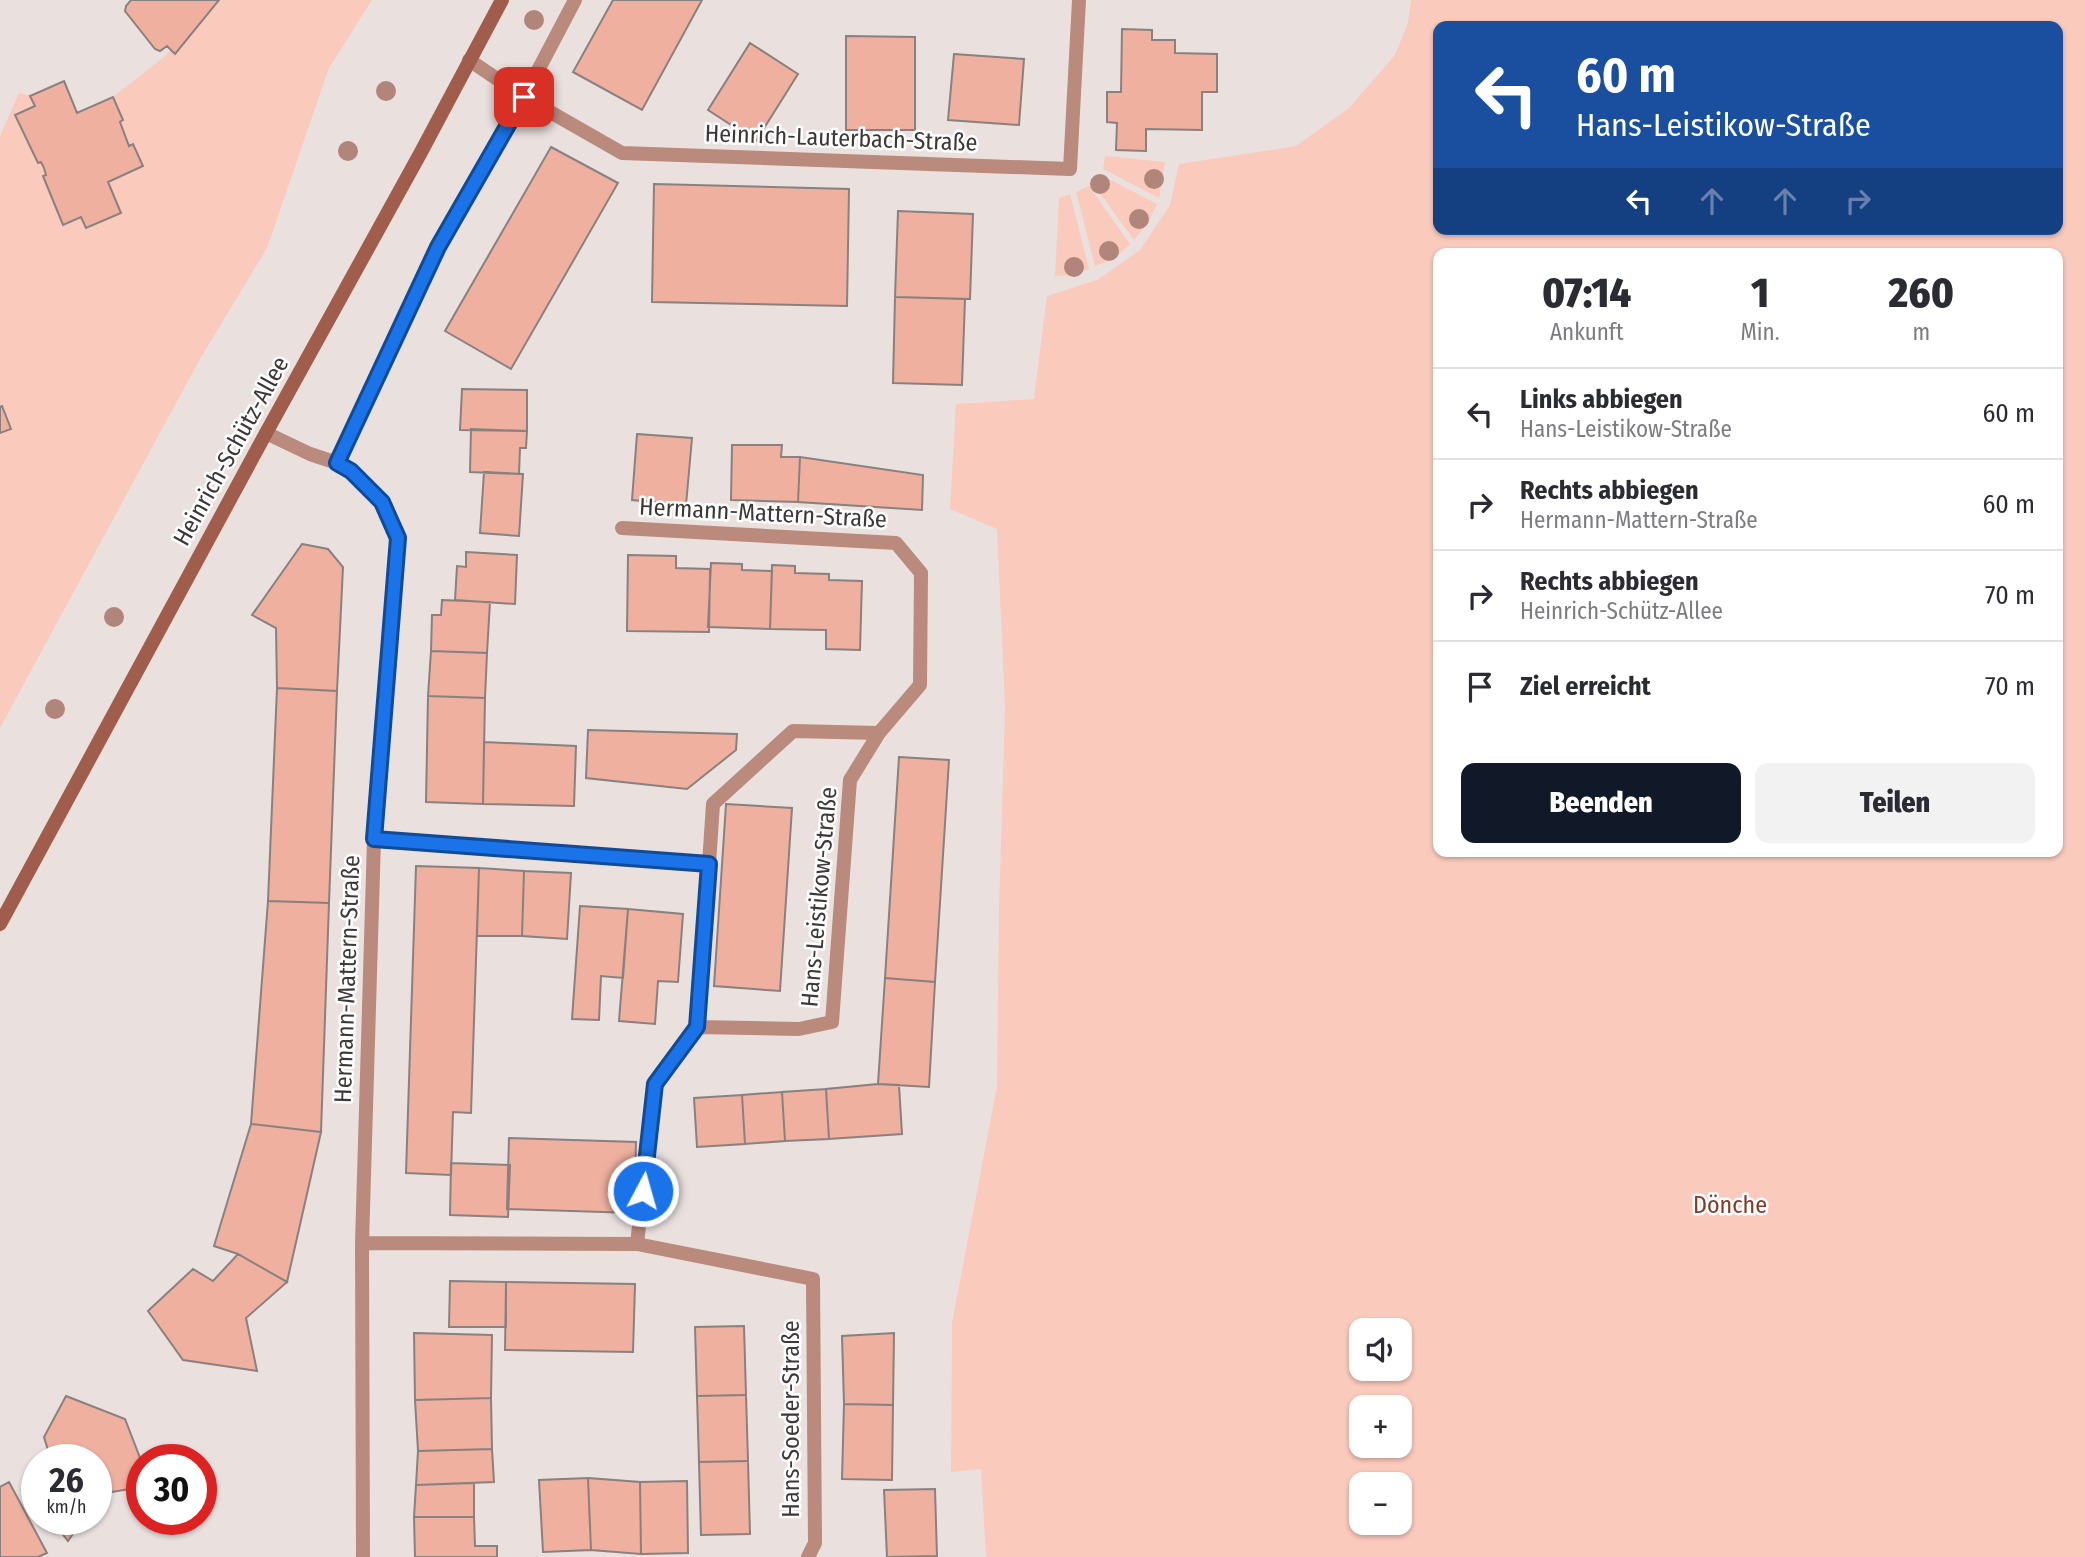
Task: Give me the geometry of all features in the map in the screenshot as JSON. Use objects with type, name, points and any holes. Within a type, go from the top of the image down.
[{"type":"main road","name":"Heinrich-Schütz-Allee","points":[[0,924],[502,0]]},
{"type":"street","points":[[337,463],[438,247],[524,97],[575,0]]},
{"type":"street","name":"Heinrich-Lauterbach-Straße","points":[[469,60],[524,97],[622,153],[1070,169],[1079,0]]},
{"type":"street","name":"Hermann-Mattern-Straße","points":[[266,433],[351,471],[382,502],[398,538],[374,839],[362,1243],[363,1557]]},
{"type":"street","name":"Hermann-Mattern-Straße","points":[[622,528],[896,543],[921,573],[920,685],[879,733]]},
{"type":"street","points":[[362,1243],[637,1244],[655,1084],[697,1027],[713,803],[793,731],[879,733]]},
{"type":"street","name":"Hans-Leistikow-Straße","points":[[697,1027],[799,1029],[832,1022],[850,780],[879,733]]},
{"type":"street","points":[[374,839],[709,864]]},
{"type":"street","name":"Hans-Soeder-Straße","points":[[637,1244],[813,1279],[815,1543],[808,1557]]},
{"type":"green space","points":[[214,0],[372,0],[329,68],[267,248],[200,359],[0,728],[0,433],[11,428],[0,407],[0,136],[19,93],[30,96],[35,106],[15,115],[38,163],[41,162],[46,175],[43,176],[62,225],[81,217],[87,228],[121,213],[108,182],[133,144],[129,146],[120,122],[123,120],[113,97],[164,57]]},
{"type":"green space","name":"Dönche","points":[[1411,0],[2085,0],[2085,1557],[986,1557],[981,1469],[951,1472],[952,1323],[997,1086],[1005,708],[997,529],[950,509],[956,404],[1034,399],[1047,296],[1097,280],[1140,250],[1170,205],[1179,164],[1296,146],[1349,108],[1395,55],[1408,23]]},
{"type":"green space","points":[[1105,156],[1165,162],[1159,198],[1103,169]]},
{"type":"green space","points":[[1099,174],[1157,204],[1148,223],[1134,240],[1093,184]]},
{"type":"green space","points":[[1089,186],[1130,244],[1114,259],[1095,266],[1076,192]]},
{"type":"green space","points":[[1070,194],[1089,269],[1072,275],[1055,276],[1059,198]]},
{"type":"building","points":[[131,0],[219,0],[175,54],[167,46],[160,51],[155,49],[125,11]]},
{"type":"building","points":[[613,0],[702,0],[642,110],[573,72]]},
{"type":"building","points":[[1122,29],[1152,30],[1152,40],[1175,40],[1175,53],[1217,54],[1217,92],[1202,92],[1202,130],[1146,129],[1146,151],[1116,150],[1117,123],[1107,122],[1107,92],[1121,92]]},
{"type":"building","points":[[846,36],[915,37],[915,130],[846,130]]},
{"type":"building","points":[[750,43],[798,74],[756,141],[708,110]]},
{"type":"building","points":[[954,54],[1024,59],[1019,125],[948,120]]},
{"type":"building","points":[[64,81],[77,113],[113,97],[123,120],[120,122],[129,146],[133,144],[143,166],[108,182],[121,213],[86,228],[81,217],[63,225],[43,176],[46,175],[44,168],[41,162],[38,163],[15,115],[35,106],[30,96]]},
{"type":"building","points":[[551,147],[618,183],[511,369],[445,331]]},
{"type":"building","points":[[654,184],[849,189],[847,306],[652,302]]},
{"type":"building","points":[[898,211],[973,214],[970,299],[895,297]]},
{"type":"building","points":[[895,297],[965,299],[962,385],[893,383]]},
{"type":"building","points":[[462,389],[527,390],[527,431],[460,430]]},
{"type":"building","points":[[2,406],[11,429],[0,433],[0,407]]},
{"type":"building","points":[[471,429],[527,431],[526,448],[520,448],[519,474],[470,472]]},
{"type":"building","points":[[637,434],[692,438],[686,505],[632,500]]},
{"type":"building","points":[[732,445],[782,445],[781,457],[800,457],[798,502],[731,500]]},
{"type":"building","points":[[800,457],[923,475],[922,510],[798,502]]},
{"type":"building","points":[[484,472],[523,474],[519,536],[480,533]]},
{"type":"building","points":[[302,544],[328,549],[343,567],[337,691],[277,688],[276,628],[252,615]]},
{"type":"building","points":[[466,552],[517,555],[515,604],[455,600],[457,566],[466,567]]},
{"type":"building","points":[[628,555],[676,556],[676,568],[710,569],[709,632],[627,631]]},
{"type":"building","points":[[711,563],[742,564],[742,570],[772,571],[770,629],[708,627]]},
{"type":"building","points":[[772,565],[795,566],[795,573],[829,574],[829,580],[862,581],[860,650],[826,649],[826,630],[770,629]]},
{"type":"building","points":[[442,600],[490,602],[487,653],[431,651],[432,615],[441,615]]},
{"type":"building","points":[[431,651],[487,653],[485,698],[428,696]]},
{"type":"building","points":[[277,688],[337,691],[329,903],[268,901]]},
{"type":"building","points":[[428,696],[485,698],[483,804],[426,802]]},
{"type":"building","points":[[588,730],[737,734],[736,750],[687,789],[586,778]]},
{"type":"building","points":[[484,742],[576,746],[574,806],[483,804]]},
{"type":"building","points":[[899,757],[949,760],[935,982],[885,978]]},
{"type":"building","points":[[726,804],[792,808],[780,991],[714,986]]},
{"type":"building","points":[[416,866],[479,868],[471,1113],[453,1112],[451,1175],[406,1173]]},
{"type":"building","points":[[479,868],[524,871],[522,936],[477,936]]},
{"type":"building","points":[[524,871],[571,873],[567,939],[522,936]]},
{"type":"building","points":[[268,901],[329,903],[321,1132],[251,1124]]},
{"type":"building","points":[[580,906],[628,909],[623,978],[601,976],[599,1020],[572,1019]]},
{"type":"building","points":[[628,909],[683,914],[678,982],[658,981],[655,1024],[619,1021]]},
{"type":"building","points":[[885,978],[935,982],[929,1087],[878,1084]]},
{"type":"building","points":[[878,1084],[899,1085],[902,1134],[829,1139],[826,1089]]},
{"type":"building","points":[[826,1089],[829,1139],[785,1141],[782,1092]]},
{"type":"building","points":[[782,1092],[785,1141],[745,1144],[742,1095]]},
{"type":"building","points":[[742,1095],[745,1144],[697,1147],[694,1098]]},
{"type":"building","points":[[251,1124],[321,1132],[287,1282],[238,1254],[214,1246]]},
{"type":"building","points":[[509,1138],[636,1142],[634,1213],[507,1209]]},
{"type":"building","points":[[451,1163],[510,1165],[508,1217],[450,1215]]},
{"type":"building","points":[[238,1254],[287,1282],[246,1318],[257,1371],[183,1360],[148,1311],[193,1269],[213,1281]]},
{"type":"building","points":[[450,1281],[506,1282],[506,1327],[449,1327]]},
{"type":"building","points":[[506,1282],[635,1284],[633,1352],[505,1350]]},
{"type":"building","points":[[744,1326],[746,1395],[697,1396],[695,1327]]},
{"type":"building","points":[[414,1333],[492,1335],[491,1398],[415,1400]]},
{"type":"building","points":[[894,1333],[893,1405],[844,1404],[842,1336]]},
{"type":"building","points":[[746,1395],[748,1461],[699,1462],[697,1396]]},
{"type":"building","points":[[66,1396],[125,1419],[135,1444],[126,1444],[126,1490],[112,1492],[112,1444],[46,1444],[44,1437]]},
{"type":"building","points":[[491,1398],[492,1449],[418,1451],[415,1400]]},
{"type":"building","points":[[844,1404],[893,1405],[892,1480],[842,1479]]},
{"type":"building","points":[[492,1449],[494,1482],[416,1485],[418,1451]]},
{"type":"building","points":[[748,1461],[750,1534],[701,1535],[699,1462]]},
{"type":"building","points":[[588,1478],[640,1482],[641,1554],[591,1550]]},
{"type":"building","points":[[588,1478],[591,1550],[543,1552],[539,1480]]},
{"type":"building","points":[[687,1481],[688,1553],[641,1554],[640,1482]]},
{"type":"building","points":[[9,1482],[21,1504],[21,1535],[37,1535],[47,1553],[38,1557],[0,1557],[0,1487]]},
{"type":"building","points":[[474,1483],[474,1517],[414,1517],[416,1485]]},
{"type":"building","points":[[935,1489],[937,1556],[887,1557],[884,1490]]},
{"type":"building","points":[[414,1517],[474,1517],[475,1546],[497,1546],[497,1557],[415,1557]]},
{"type":"route","points":[[524,97],[438,247],[337,463],[351,471],[382,502],[398,538],[374,839],[709,864],[697,1027],[655,1084],[643,1191]]}]
